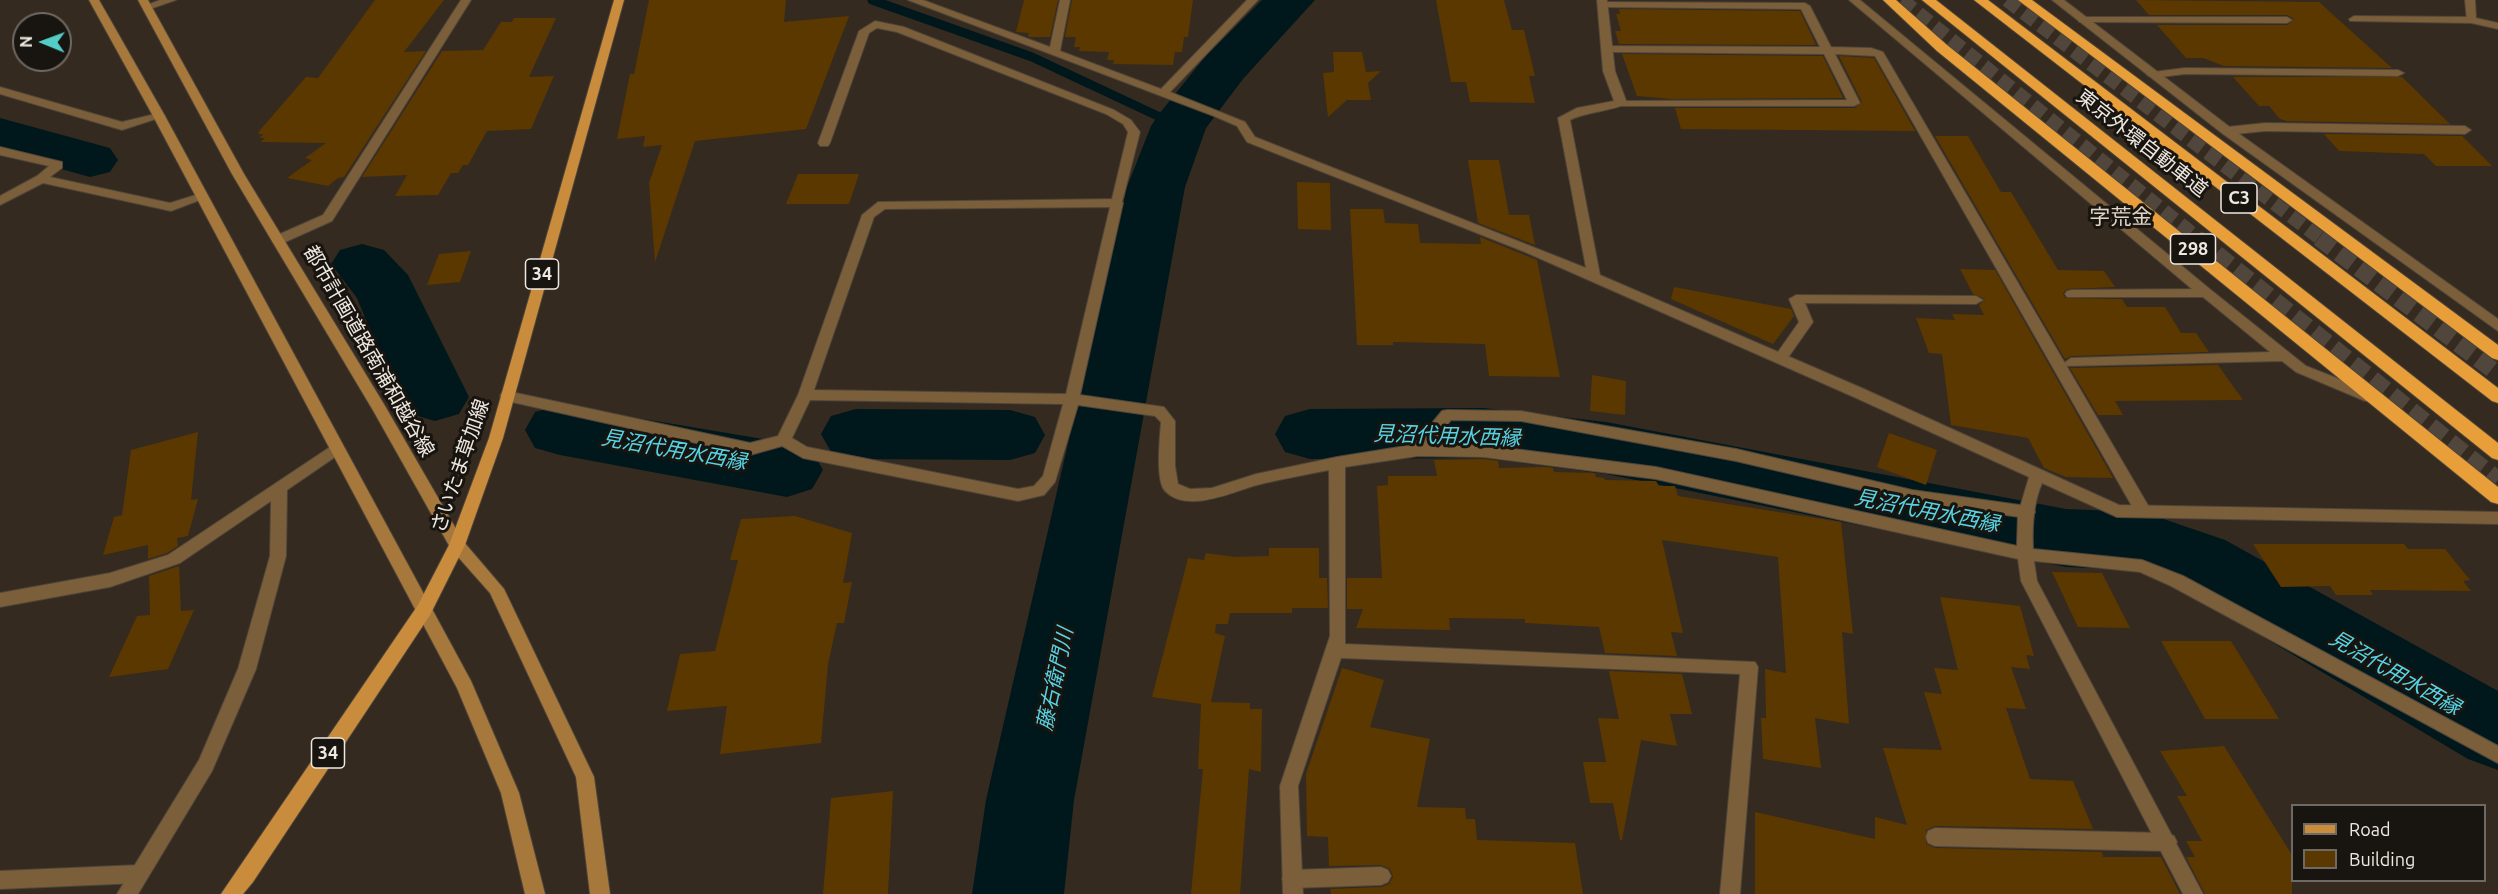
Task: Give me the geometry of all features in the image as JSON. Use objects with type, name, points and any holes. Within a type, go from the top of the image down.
[{"type":"highway","name":"298","points":[[1889,0],[1942,48],[2382,401],[2498,497]]},
{"type":"highway","name":"東京外環自動車道","points":[[1928,0],[2498,453]]},
{"type":"highway","name":"東京外環自動車道","points":[[1980,0],[2498,397]]},
{"type":"highway","points":[[2024,0],[2498,354]]},
{"type":"main road","name":"さいたま草加線","points":[[231,894],[246,876],[424,610],[457,545],[496,438],[618,0]]},
{"type":"street","points":[[94,0],[159,116],[465,686],[510,793],[535,894]]},
{"type":"street","points":[[145,3],[171,0]]},
{"type":"street","points":[[278,240],[328,218],[466,0]]},
{"type":"street","points":[[913,0],[1241,124],[1251,139],[1594,276],[2117,511],[2498,518]]},
{"type":"street","points":[[1054,53],[1065,0]]},
{"type":"street","points":[[1162,94],[1253,0]]},
{"type":"street","points":[[1854,0],[2206,293],[2301,369],[2382,401]]},
{"type":"street","points":[[2057,0],[2227,131],[2498,326]]},
{"type":"street","points":[[2470,0],[2471,20]]},
{"type":"street","points":[[1594,276],[1564,118],[1581,110],[1621,103],[1854,103],[1805,6],[1602,2],[1609,71],[1621,103]]},
{"type":"street","name":"都市計画道路南浦和越谷線","points":[[145,3],[238,174],[380,410],[457,545],[496,589],[585,777],[600,894]]},
{"type":"street","points":[[2354,19],[2471,20],[2498,26]]},
{"type":"street","points":[[2083,20],[2287,20]]},
{"type":"street","points":[[507,396],[750,449],[784,440],[803,452],[1018,495],[1039,491],[1050,478],[1078,400],[1117,203],[1134,132],[1127,122],[1110,112],[900,29],[874,24],[864,31],[824,143]]},
{"type":"street","points":[[1606,48],[1871,51],[1879,54],[2144,511]]},
{"type":"street","points":[[2153,75],[2185,71],[2398,73]]},
{"type":"street","points":[[0,90],[122,126],[159,116]]},
{"type":"street","points":[[2227,131],[2265,127],[2465,130]]},
{"type":"street","points":[[0,151],[58,165],[42,179],[0,201]]},
{"type":"street","points":[[42,179],[171,207],[202,197]]},
{"type":"street","points":[[784,440],[805,395],[868,215],[882,205],[1117,203]]},
{"type":"street","points":[[2072,294],[2206,293]]},
{"type":"street","points":[[1780,358],[1806,322],[1796,299],[1976,300]]},
{"type":"street","points":[[2071,363],[2284,356]]},
{"type":"street","points":[[805,395],[1078,400],[1159,411],[1168,421],[1167,466],[1171,487],[1188,495],[1212,494],[1256,480],[1337,463],[1418,450],[1493,452],[1656,473],[2025,532]]},
{"type":"street","points":[[1418,450],[1447,416],[1521,416],[1736,455],[1912,496],[2142,566],[2177,581],[2498,755]]},
{"type":"street","points":[[0,600],[110,580],[174,559],[336,449]]},
{"type":"street","points":[[1337,463],[1338,636],[1335,651],[1289,786],[1292,887],[1381,876]]},
{"type":"street","points":[[2037,476],[2028,492],[2025,532],[2029,581],[2193,894]]},
{"type":"street","points":[[127,894],[206,765],[247,669],[278,556],[279,487]]},
{"type":"street","points":[[1335,651],[1749,667],[1730,894]]},
{"type":"street","points":[[1935,837],[2167,842]]},
{"type":"street","points":[[0,880],[139,874]]},
{"type":"building","points":[[375,0],[444,0],[404,52],[426,51],[344,177],[338,178],[328,186],[287,178],[312,160],[305,158],[326,143],[261,142],[265,138],[260,138],[263,134],[258,134],[306,77],[318,78]]},
{"type":"building","points":[[649,0],[786,0],[784,22],[849,16],[806,129],[695,141],[655,262],[649,183],[662,145],[643,147],[645,136],[617,139],[630,74],[634,74]]},
{"type":"building","points":[[1024,0],[1058,0],[1050,37],[1030,37],[1029,33],[1016,32]]},
{"type":"building","points":[[1072,0],[1193,0],[1188,37],[1184,37],[1182,52],[1175,52],[1173,65],[1113,64],[1114,60],[1107,60],[1109,52],[1079,51],[1080,47],[1074,47],[1076,37],[1065,37]]},
{"type":"building","points":[[1436,0],[1504,0],[1512,30],[1524,30],[1535,76],[1529,76],[1535,103],[1470,102],[1466,82],[1451,82]]},
{"type":"building","points":[[2136,0],[2319,2],[2392,68],[2224,66],[2203,58],[2186,58],[2157,25],[2287,25],[2294,19],[2287,15],[2149,15]]},
{"type":"building","points":[[1619,9],[1800,11],[1816,45],[1619,44],[1615,31],[1621,31],[1616,14],[1620,14]]},
{"type":"building","points":[[514,18],[556,18],[529,77],[554,76],[531,129],[487,131],[468,165],[463,165],[458,173],[451,173],[438,195],[395,196],[407,175],[362,177],[442,51],[483,50],[501,22],[512,22]]},
{"type":"building","points":[[1333,52],[1362,52],[1366,72],[1381,71],[1368,83],[1371,100],[1347,100],[1328,117],[1323,73],[1334,72]]},
{"type":"building","points":[[1622,54],[1823,56],[1843,98],[1672,99],[1637,96]]},
{"type":"building","points":[[1839,56],[1874,58],[1915,131],[1681,129],[1675,108],[1855,108],[1862,102]]},
{"type":"building","points":[[2233,77],[2402,77],[2450,124],[2287,121],[2280,119],[2269,106],[2259,106]]},
{"type":"building","points":[[2324,134],[2462,136],[2492,166],[2436,166],[2424,154],[2339,151]]},
{"type":"building","points":[[1935,136],[1968,136],[2001,192],[2011,192],[2058,270],[2104,271],[2115,287],[2067,289],[2063,293],[2065,298],[2122,299],[2127,307],[2165,307],[2181,333],[2196,333],[2209,352],[2071,356],[2065,359]]},
{"type":"building","points":[[1468,160],[1499,160],[1509,215],[1529,215],[1535,245],[1478,223]]},
{"type":"building","points":[[798,174],[859,174],[849,204],[786,204]]},
{"type":"building","points":[[1297,182],[1330,183],[1331,230],[1298,229]]},
{"type":"building","points":[[1350,209],[1383,209],[1385,223],[1418,224],[1420,243],[1481,244],[1480,237],[1537,260],[1560,377],[1489,376],[1485,344],[1393,342],[1393,345],[1357,345]]},
{"type":"building","points":[[471,251],[460,282],[427,285],[439,254]]},
{"type":"building","points":[[1960,269],[1995,270],[2113,478],[2066,477],[2044,468],[2028,438],[1951,425],[1942,354],[1929,353],[1916,318],[1955,320],[1952,314],[1984,315],[1979,305],[1985,299],[1973,294]]},
{"type":"building","points":[[1674,287],[1791,309],[1794,316],[1773,344],[1671,299]]},
{"type":"building","points":[[2218,365],[2243,400],[2115,401],[2123,415],[2098,415],[2070,368]]},
{"type":"building","points":[[1592,375],[1626,381],[1625,415],[1590,411]]},
{"type":"building","points":[[198,432],[191,500],[198,499],[188,536],[177,538],[178,546],[167,553],[148,559],[148,545],[103,555],[114,517],[122,515],[131,450]]},
{"type":"building","points":[[1889,433],[1937,450],[1926,485],[1877,467]]},
{"type":"building","points":[[1434,460],[1498,461],[1499,468],[1547,467],[1553,468],[1554,472],[1595,473],[1596,477],[1605,480],[1656,481],[1659,486],[1675,486],[1678,496],[1841,522],[1853,634],[1842,632],[1849,724],[1815,718],[1821,768],[1763,759],[1761,718],[1766,718],[1765,669],[1786,673],[1778,557],[1662,540],[1683,633],[1671,632],[1677,656],[1605,653],[1599,627],[1525,623],[1525,619],[1449,618],[1450,630],[1356,628],[1363,609],[1347,609],[1347,578],[1382,578],[1377,486],[1388,485],[1388,476],[1437,476]]},
{"type":"building","points":[[795,516],[852,533],[843,583],[852,582],[844,623],[837,623],[828,664],[821,743],[720,754],[727,706],[667,711],[680,654],[715,651],[738,560],[730,560],[741,519]]},
{"type":"building","points":[[2253,544],[2404,544],[2408,549],[2445,549],[2470,580],[2463,581],[2471,591],[2370,590],[2373,595],[2336,595],[2330,586],[2281,587]]},
{"type":"building","points":[[1269,548],[1319,548],[1319,578],[1327,578],[1328,608],[1292,608],[1292,613],[1230,613],[1228,624],[1216,624],[1215,633],[1225,636],[1211,702],[1250,703],[1250,709],[1262,709],[1261,772],[1249,769],[1240,894],[1191,894],[1203,769],[1198,769],[1201,704],[1152,697],[1188,558],[1204,560],[1206,553],[1235,557],[1269,556]]},
{"type":"building","points":[[179,566],[181,611],[194,610],[168,669],[109,677],[137,616],[150,615],[149,576]]},
{"type":"building","points":[[2052,572],[2102,573],[2130,628],[2078,627]]},
{"type":"building","points":[[1940,597],[2020,606],[2034,656],[2026,655],[2030,669],[2011,667],[2026,709],[2006,708],[2030,779],[2073,781],[2093,829],[1935,826],[1926,830],[1926,844],[1935,848],[2102,852],[2103,857],[2161,857],[2180,894],[1755,894],[1755,812],[1875,839],[1875,817],[1907,825],[1883,748],[1942,750],[1924,692],[1942,694],[1934,668],[1958,670]]},
{"type":"building","points":[[2161,641],[2231,641],[2279,719],[2205,719]]},
{"type":"building","points":[[1342,668],[1384,680],[1370,727],[1430,739],[1417,807],[1465,808],[1466,819],[1475,819],[1477,840],[1575,843],[1583,894],[1331,894],[1330,889],[1382,887],[1389,884],[1393,877],[1390,869],[1381,865],[1329,866],[1328,837],[1307,836],[1306,774]]},
{"type":"building","points":[[1609,671],[1682,674],[1692,714],[1670,714],[1677,746],[1641,740],[1622,840],[1620,840],[1613,803],[1590,803],[1583,762],[1606,762],[1598,718],[1619,719]]},
{"type":"building","points":[[2224,746],[2291,853],[2292,894],[2205,894],[2186,857],[2195,857],[2186,841],[2202,841],[2177,796],[2187,796],[2160,751]]},
{"type":"building","points":[[893,791],[888,894],[823,894],[831,798]]},
{"type":"waterway","points":[[872,0],[1032,57],[1179,126]]},
{"type":"waterway","name":"藤右衛門川","points":[[1018,894],[1030,800],[1066,635],[1156,187],[1179,126],[1224,68],[1290,0]]},
{"type":"waterway","name":"見沼代用水西縁","points":[[0,135],[90,160]]},
{"type":"waterway","name":"見沼代用水西縁","points":[[362,264],[386,290],[418,366],[435,397]]},
{"type":"waterway","name":"見沼代用水西縁","points":[[560,430],[787,470]]},
{"type":"waterway","name":"見沼代用水西縁","points":[[1310,434],[1484,433],[1606,448],[2066,538],[2143,541],[2198,561],[2498,733]]},
{"type":"waterway","name":"見沼代用水西縁","points":[[856,434],[1010,435]]},
{"type":"tunnel","points":[[1902,0],[2199,239]]},
{"type":"tunnel","points":[[2007,0],[2321,239]]},
{"type":"tunnel","points":[[2197,238],[2498,480]]},
{"type":"tunnel","points":[[2319,238],[2498,374]]},
{"type":"district","name":"字荒金","points":[[2121,217]]}]
